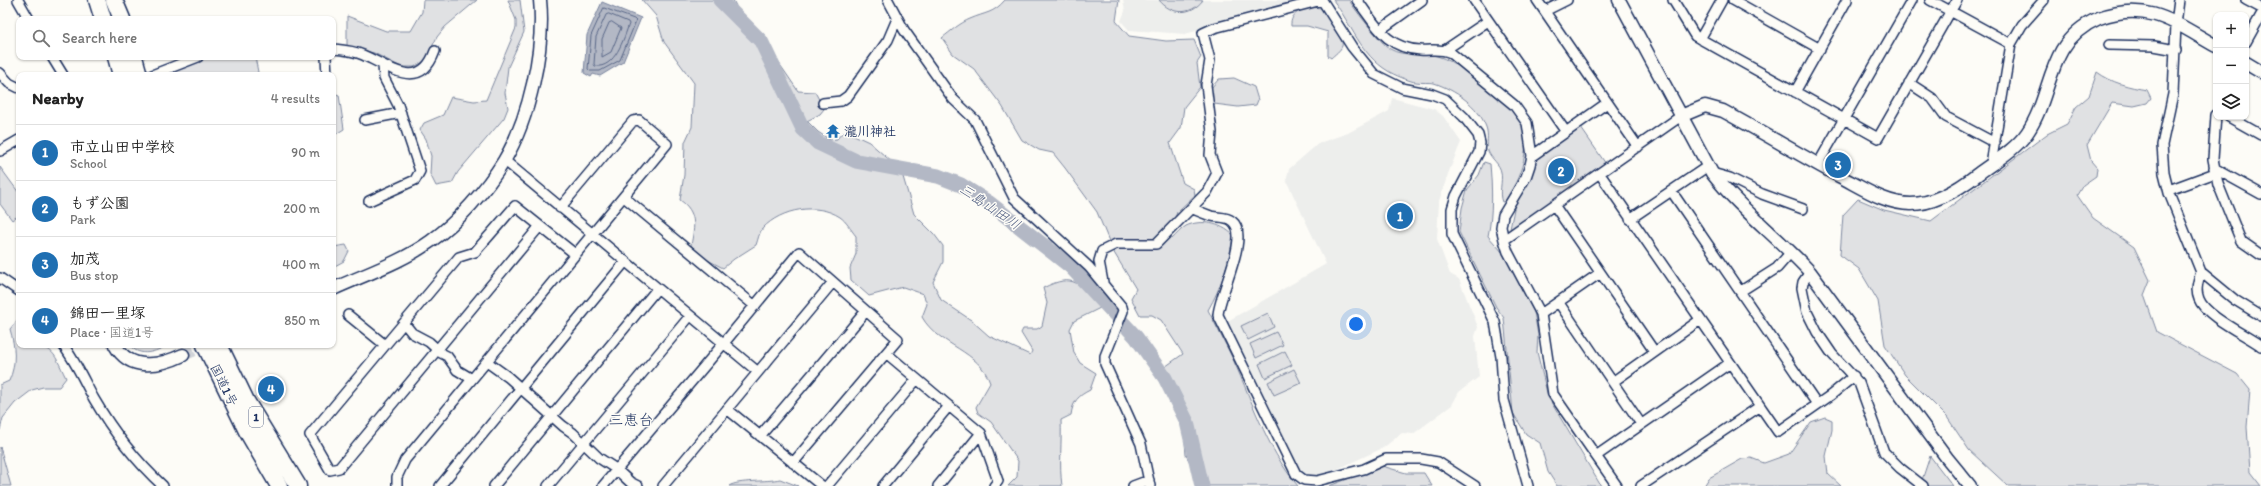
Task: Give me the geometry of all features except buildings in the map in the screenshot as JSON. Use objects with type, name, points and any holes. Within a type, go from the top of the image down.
[{"type":"highway","points":[[97,0],[102,16]]},
{"type":"highway","points":[[114,0],[121,16]]},
{"type":"highway","points":[[117,60],[120,72]]},
{"type":"highway","points":[[135,60],[138,72]]},
{"type":"highway","name":"国道1号","points":[[209,348],[246,431],[280,486]]},
{"type":"highway","name":"国道1号","points":[[210,348],[246,401],[298,486]]},
{"type":"street","points":[[18,0],[27,16]]},
{"type":"street","points":[[336,288],[393,262],[431,241],[467,208],[504,160],[520,125],[530,94],[539,39],[540,0]]},
{"type":"street","points":[[888,0],[897,19],[958,104],[975,120],[1014,198],[1103,282],[1122,307],[1122,312],[1108,348],[1104,364],[1141,444],[1150,483],[1133,486]]},
{"type":"street","points":[[1103,282],[1099,261],[1102,251],[1116,244],[1156,244],[1210,188],[1217,173],[1210,155],[1212,132],[1206,86],[1210,60],[1203,33],[1214,28],[1322,0],[1352,47],[1374,74],[1402,88],[1432,94],[1445,99],[1464,117],[1478,135],[1480,143],[1479,152],[1456,196],[1452,209],[1452,234],[1496,327],[1501,356],[1504,400],[1527,485],[1517,486]]},
{"type":"street","points":[[1357,0],[1380,30],[1396,45],[1421,50],[1445,50],[1488,21]]},
{"type":"street","points":[[1474,0],[1566,132]]},
{"type":"street","points":[[1537,0],[1638,147]]},
{"type":"street","points":[[1545,11],[1567,0]]},
{"type":"street","points":[[1619,0],[1710,170],[1743,207],[1810,272],[1947,458],[1970,486]]},
{"type":"street","points":[[1674,0],[1691,32],[1700,40],[1795,92],[1844,121],[1878,138],[1956,0]]},
{"type":"street","points":[[1700,40],[1722,0]]},
{"type":"street","points":[[1733,0],[1820,49]]},
{"type":"street","points":[[1818,164],[1912,0]]},
{"type":"street","points":[[1930,0],[2011,44]]},
{"type":"street","points":[[1991,164],[2011,44],[2022,26],[2044,0]]},
{"type":"street","points":[[2180,0],[2176,24],[2173,94],[2162,145],[2164,173],[2169,190],[2201,272],[2235,300],[2261,315]]},
{"type":"street","points":[[2246,0],[2261,8]]},
{"type":"street","points":[[1795,92],[1820,49],[1844,1]]},
{"type":"street","points":[[1380,30],[1416,2]]},
{"type":"street","points":[[1504,240],[1681,116],[1698,107],[1705,106],[1717,109],[1886,199],[1911,204],[1920,203],[1957,190],[1991,164],[2026,134],[2042,107],[2062,50],[2082,28],[2109,14],[2134,9],[2154,13],[2213,44]]},
{"type":"street","points":[[2249,37],[2261,15]]},
{"type":"street","points":[[823,103],[841,101],[848,96],[888,40],[897,19]]},
{"type":"street","points":[[2109,45],[2154,46],[2176,50]]},
{"type":"street","points":[[336,49],[354,52],[401,74],[416,73],[428,66],[435,51]]},
{"type":"street","points":[[1445,50],[1502,94],[1522,115],[1527,123],[1532,156],[1526,177],[1503,215],[1501,227],[1504,240],[1508,252],[1541,314],[1551,388],[1558,402],[1614,484]]},
{"type":"street","points":[[54,60],[61,72]]},
{"type":"street","points":[[126,60],[129,72]]},
{"type":"street","points":[[160,72],[190,60]]},
{"type":"street","points":[[326,60],[327,72]]},
{"type":"street","points":[[2249,65],[2261,72]]},
{"type":"street","points":[[370,201],[415,180],[420,175],[419,165],[401,114],[394,96],[384,78],[383,66]]},
{"type":"street","points":[[0,73],[9,83],[16,86]]},
{"type":"street","points":[[1909,83],[1932,98],[1946,117],[1995,143]]},
{"type":"street","points":[[1532,156],[1607,103]]},
{"type":"street","points":[[365,120],[401,114]]},
{"type":"street","points":[[397,486],[398,473],[405,460],[667,144],[636,120],[633,121],[560,208]]},
{"type":"street","points":[[2215,120],[2213,144],[2214,170],[2228,213],[2239,237],[2246,246],[2261,255]]},
{"type":"street","points":[[2234,120],[2261,135]]},
{"type":"street","points":[[0,151],[16,142]]},
{"type":"street","points":[[504,160],[758,372]]},
{"type":"street","points":[[1630,219],[1710,170]]},
{"type":"street","points":[[1710,170],[1762,194],[1803,209]]},
{"type":"street","points":[[2169,190],[2214,170]]},
{"type":"street","points":[[2214,170],[2261,194]]},
{"type":"street","points":[[1600,174],[1759,407],[1778,432],[1816,404],[1832,395],[1854,376]]},
{"type":"street","points":[[1672,192],[1816,404]]},
{"type":"street","points":[[624,197],[755,306]]},
{"type":"street","points":[[1554,205],[1654,351]]},
{"type":"street","points":[[540,226],[339,468],[330,470],[310,435],[459,257],[476,252],[515,206],[540,226],[575,254]]},
{"type":"street","points":[[1191,208],[1214,217],[1227,218],[1236,224],[1239,230],[1237,247],[1218,315],[1296,474],[1304,480],[1316,482],[1364,469],[1386,459],[1421,459],[1438,462],[1475,486]]},
{"type":"street","points":[[603,486],[799,252],[898,339],[793,463]]},
{"type":"street","points":[[1741,292],[1777,268],[1791,252]]},
{"type":"street","points":[[440,486],[625,262]]},
{"type":"street","points":[[1810,272],[1803,282],[1802,288],[1807,312],[1817,332],[1832,354],[1854,376],[1862,390],[1884,452],[1900,468],[1923,486]]},
{"type":"street","points":[[2201,272],[2197,287],[2199,300],[2202,306],[2210,313],[2261,346]]},
{"type":"street","points":[[1541,314],[1559,303],[1600,273]]},
{"type":"street","points":[[0,278],[16,289]]},
{"type":"street","points":[[663,486],[833,282]]},
{"type":"street","points":[[494,486],[657,289]]},
{"type":"street","points":[[1559,303],[1614,381],[1642,424]]},
{"type":"street","points":[[760,436],[866,311]]},
{"type":"street","points":[[348,315],[385,345]]},
{"type":"street","points":[[548,486],[690,316]]},
{"type":"street","points":[[1614,381],[1654,351],[1700,320]]},
{"type":"street","points":[[404,323],[412,332],[429,342],[437,350],[447,356],[458,370],[472,379]]},
{"type":"street","points":[[66,348],[95,400],[148,472],[163,486]]},
{"type":"street","points":[[117,348],[124,356],[142,365],[156,365],[183,355]]},
{"type":"street","points":[[886,353],[981,433],[998,481],[994,486]]},
{"type":"street","points":[[486,362],[584,443],[599,458],[616,469],[630,482],[638,486]]},
{"type":"street","points":[[1596,456],[1730,363]]},
{"type":"street","points":[[827,486],[917,380]]},
{"type":"street","points":[[883,486],[949,406]]},
{"type":"street","points":[[1641,486],[1759,407]]},
{"type":"street","points":[[727,409],[822,486]]},
{"type":"street","points":[[938,486],[981,433]]},
{"type":"shaded area","points":[[423,0],[477,0],[445,27],[437,37],[425,61],[414,67],[401,67],[374,53],[347,47],[347,16],[386,31],[411,31],[422,12]]},
{"type":"shaded area","points":[[508,0],[520,0],[524,32],[508,67],[505,93],[508,108],[504,118],[458,172],[452,183],[436,186],[430,174],[431,156],[426,139],[420,130],[424,123],[443,115],[451,97],[474,101],[486,100],[516,28],[516,20]]},
{"type":"shaded area","points":[[642,0],[733,0],[740,14],[753,25],[798,91],[815,92],[824,109],[820,114],[807,121],[818,132],[830,140],[837,139],[842,133],[854,135],[869,142],[901,170],[914,214],[934,234],[943,246],[943,262],[933,282],[941,300],[971,320],[989,336],[1030,355],[1032,351],[1021,333],[1023,329],[1037,329],[1042,326],[1047,303],[1043,288],[1054,283],[1070,281],[1076,283],[1087,292],[1100,308],[1074,321],[1070,329],[1074,353],[1080,363],[1096,373],[1090,390],[1082,394],[1077,400],[1073,406],[1071,415],[1061,420],[1062,486],[1008,486],[1017,477],[1018,461],[991,422],[978,413],[976,407],[990,383],[985,372],[968,355],[938,335],[929,327],[922,317],[927,304],[923,294],[903,287],[869,296],[851,280],[850,268],[856,254],[856,236],[840,217],[831,212],[810,209],[789,212],[779,216],[763,228],[756,245],[723,268],[704,258],[691,245],[694,226],[692,215],[686,205],[680,200],[684,175],[685,142],[692,127],[694,83],[664,42],[656,16]]},
{"type":"shaded area","points":[[1005,0],[1119,0],[1116,21],[1129,36],[1166,41],[1194,40],[1201,57],[1197,63],[1200,87],[1184,107],[1181,128],[1170,143],[1183,183],[1194,189],[1195,195],[1177,212],[1174,221],[1163,230],[1172,239],[1186,226],[1198,223],[1211,223],[1223,228],[1233,235],[1230,255],[1224,274],[1217,293],[1208,310],[1237,368],[1267,438],[1286,471],[1298,486],[1202,486],[1186,455],[1182,405],[1162,369],[1183,354],[1161,320],[1152,315],[1140,315],[1131,298],[1136,289],[1113,251],[1097,212],[1065,168],[1053,153],[1039,150],[1022,140],[1002,106],[974,69],[953,54],[942,38],[966,21],[997,8]]},
{"type":"shaded area","points":[[1123,0],[1309,0],[1185,34],[1129,30],[1121,21],[1125,11]]},
{"type":"shaded area","points":[[1159,0],[1203,0],[1193,9],[1181,12],[1169,9]]},
{"type":"shaded area","points":[[1333,0],[1349,0],[1368,26],[1390,49],[1407,54],[1437,56],[1457,65],[1503,102],[1515,114],[1523,128],[1525,138],[1524,161],[1516,183],[1505,201],[1502,202],[1501,199],[1500,169],[1488,151],[1486,127],[1472,105],[1458,94],[1442,86],[1434,83],[1414,82],[1390,72],[1378,64],[1363,48]]},
{"type":"shaded area","points":[[1312,7],[1321,8],[1341,38],[1341,48],[1331,58],[1328,56],[1328,32],[1307,26],[1291,26],[1292,18],[1297,12]]},
{"type":"shaded area","points":[[199,60],[256,60],[258,72],[173,72]]},
{"type":"shaded area","points":[[2097,72],[2121,84],[2147,90],[2151,98],[2147,103],[2134,106],[2112,103],[2087,145],[2091,161],[2097,168],[2096,176],[2083,185],[2077,195],[2093,218],[2134,247],[2150,280],[2144,295],[2157,332],[2237,374],[2250,390],[2247,427],[2250,472],[2261,486],[2008,486],[1969,450],[1947,417],[1905,375],[1885,345],[1878,301],[1859,269],[1840,255],[1843,215],[1858,199],[1884,210],[1931,221],[2047,134],[2067,124],[2076,107],[2089,96]]},
{"type":"shaded area","points":[[1234,78],[1254,87],[1258,100],[1256,105],[1238,107],[1214,104],[1210,98],[1210,89],[1219,79]]},
{"type":"shaded area","points":[[336,94],[339,95],[344,129],[336,134]]},
{"type":"shaded area","points":[[1392,98],[1434,109],[1443,116],[1461,142],[1439,201],[1437,239],[1450,274],[1459,279],[1478,327],[1475,336],[1479,377],[1459,392],[1452,405],[1413,434],[1402,433],[1383,448],[1331,472],[1307,477],[1302,474],[1295,464],[1226,322],[1326,264],[1286,180],[1289,169],[1319,143],[1348,133],[1389,111]]},
{"type":"shaded area","points":[[1581,128],[1606,164],[1511,231],[1510,229],[1516,199],[1533,170],[1536,159],[1569,134]]},
{"type":"shaded area","points":[[1484,162],[1490,164],[1492,200],[1488,236],[1503,253],[1534,312],[1538,335],[1537,352],[1548,397],[1601,486],[1557,486],[1548,472],[1540,443],[1526,434],[1513,413],[1504,318],[1496,307],[1459,232],[1462,208],[1467,190],[1479,175]]},
{"type":"shaded area","points":[[0,167],[16,189],[16,217],[12,220],[0,204]]},
{"type":"shaded area","points":[[346,245],[349,251],[344,261],[336,265],[336,247]]},
{"type":"shaded area","points":[[1268,313],[1274,327],[1248,340],[1241,326]]},
{"type":"shaded area","points":[[16,322],[16,348],[45,348],[50,351],[58,361],[66,378],[59,387],[43,387],[32,390],[15,403],[3,418],[0,430],[0,385],[9,381],[12,374],[14,361],[13,342],[10,329]]},
{"type":"shaded area","points":[[1276,332],[1283,345],[1256,358],[1250,344]]},
{"type":"shaded area","points":[[133,348],[162,348],[153,352],[143,353]]},
{"type":"shaded area","points":[[1285,351],[1292,365],[1265,378],[1259,364]]},
{"type":"shaded area","points":[[1294,369],[1301,383],[1274,395],[1268,382]]},
{"type":"shaded area","points":[[1825,417],[1832,420],[1832,430],[1826,456],[1828,474],[1841,486],[1704,486],[1709,478],[1742,459],[1751,458],[1764,463],[1789,454],[1811,422]]},
{"type":"shaded area","points":[[0,447],[11,486],[0,486]]},
{"type":"shaded area","points":[[1930,456],[1953,486],[1925,486],[1922,480]]},
{"type":"shaded area","points":[[1382,466],[1406,473],[1424,473],[1432,486],[1329,486]]},
{"type":"shaded area","points":[[780,479],[798,486],[729,486],[746,482]]},
{"type":"water","points":[[602,2],[641,18],[623,62],[600,76],[593,74],[591,77],[584,73],[587,35]]},
{"type":"waterway","name":"三島山田川","points":[[720,0],[761,41],[803,129],[818,143],[856,161],[938,176],[961,185],[988,202],[1070,266],[1136,337],[1165,378],[1187,422],[1202,486]]},
{"type":"tunnel","points":[[183,355],[200,348]]},
{"type":"place","name":"瀧川神社","points":[[833,131]]},
{"type":"place","name":"加茂","points":[[1838,165]]},
{"type":"place","name":"もず公園","points":[[1561,171]]},
{"type":"place","name":"市立山田中学校","points":[[1400,216]]},
{"type":"place","name":"錦田一里塚","points":[[271,389]]},
{"type":"district","name":"三恵台","points":[[631,420]]}]
